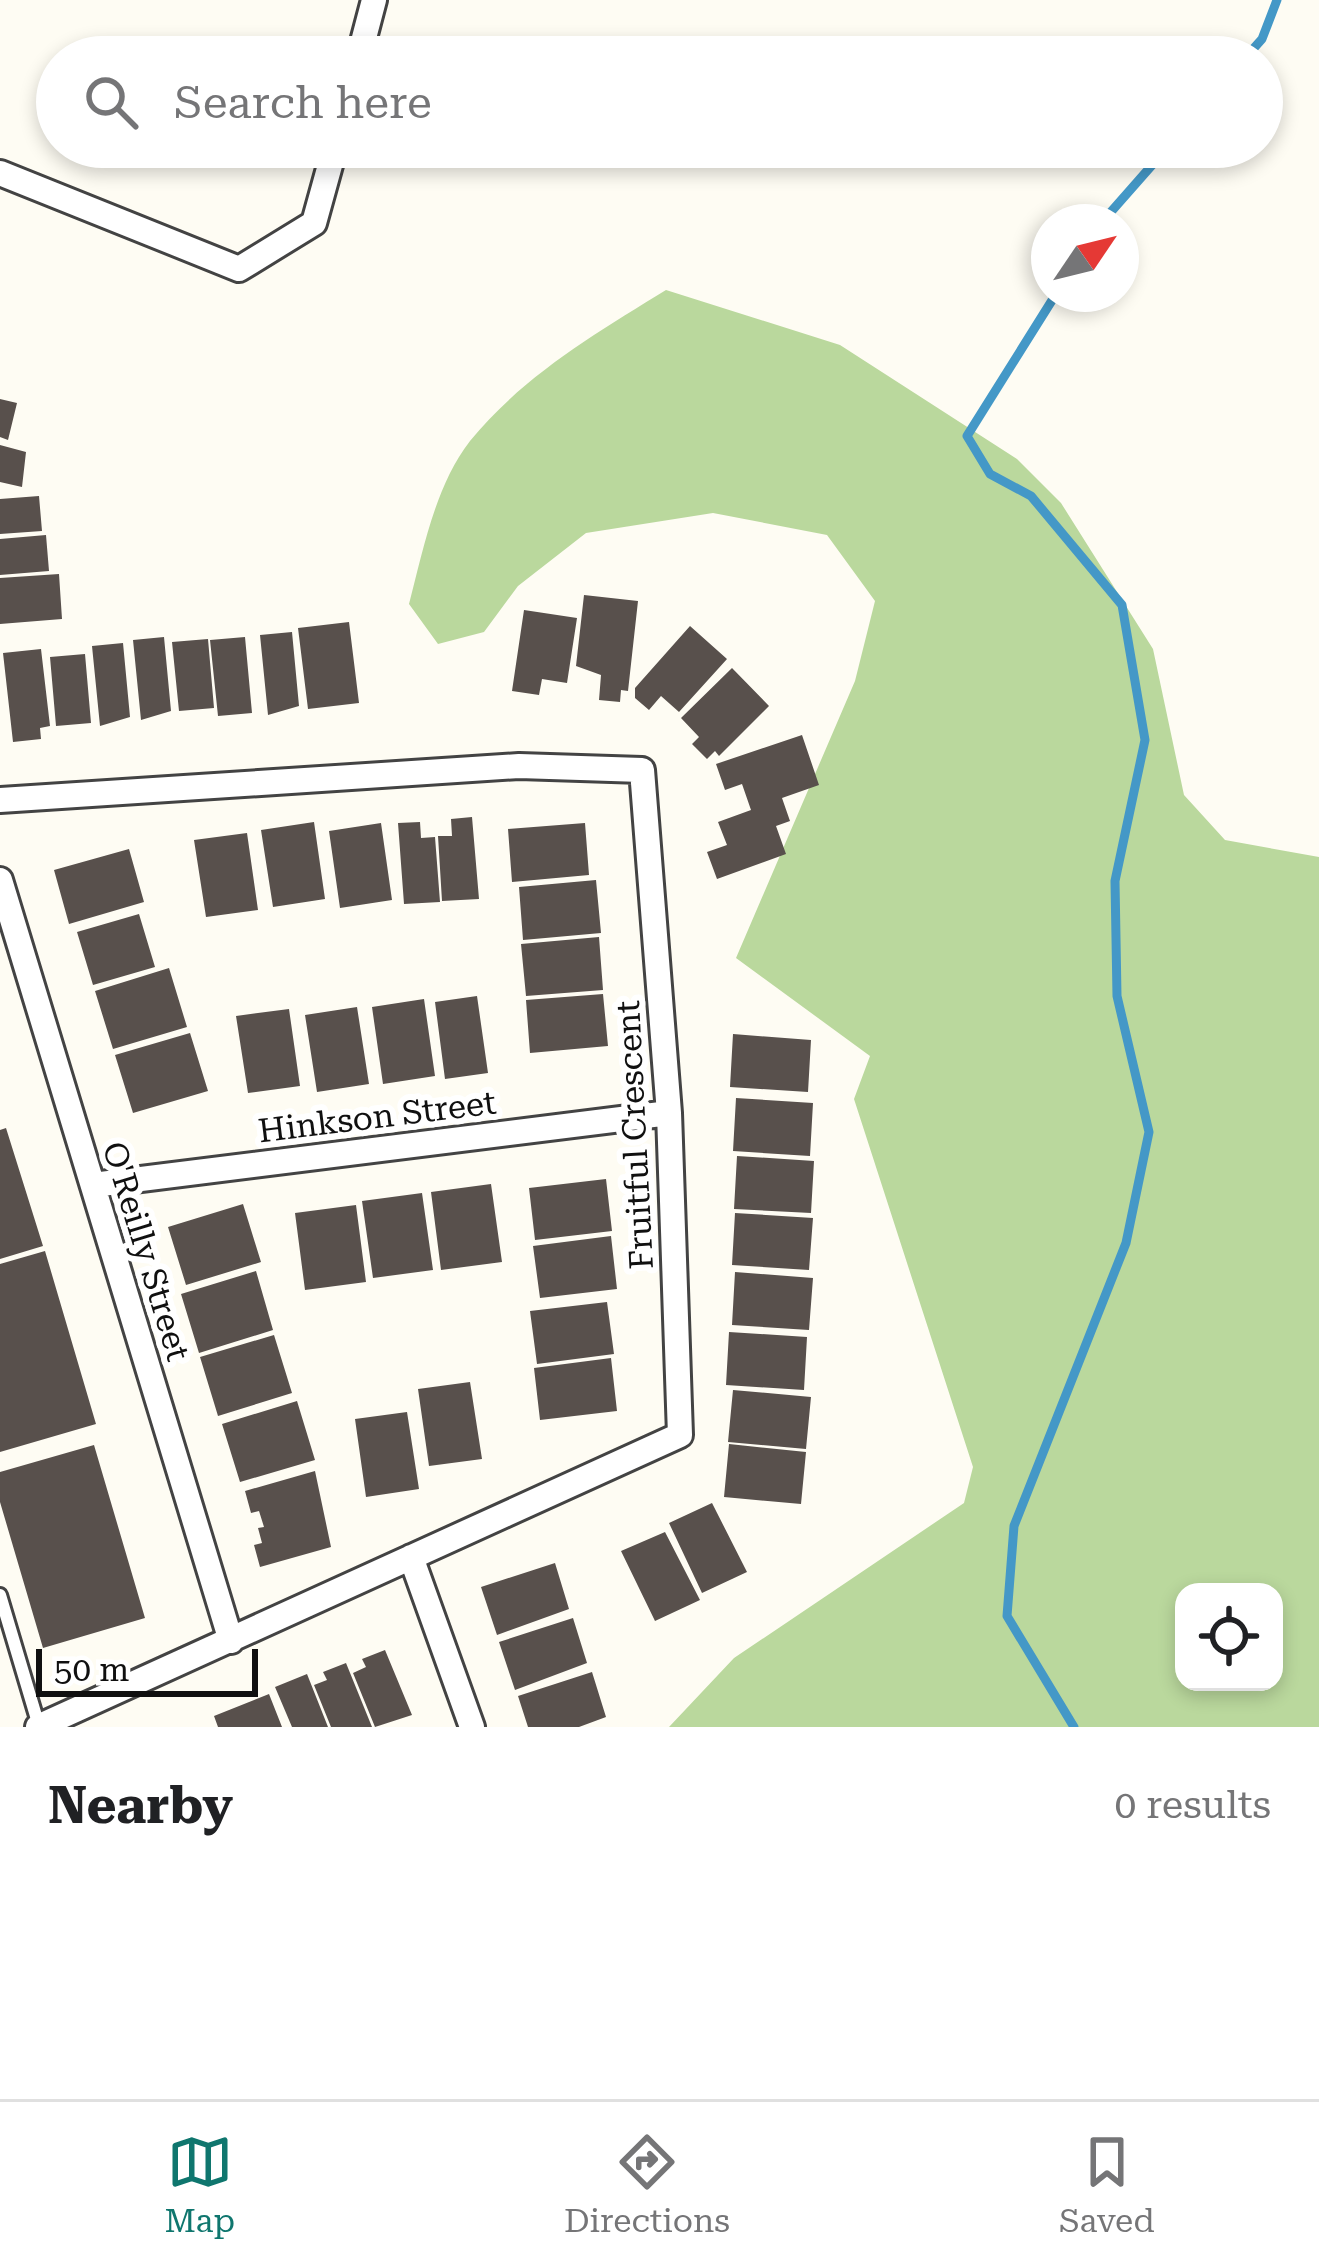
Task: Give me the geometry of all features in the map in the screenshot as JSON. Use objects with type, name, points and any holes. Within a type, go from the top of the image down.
[{"type":"street","points":[[365,36],[374,0]]},
{"type":"street","points":[[0,173],[239,269],[314,223],[329,168]]},
{"type":"street","name":"Fruitful Crescent","points":[[0,800],[519,766],[642,770],[670,1113],[680,1435],[39,1727]]},
{"type":"street","name":"O'Reilly Street","points":[[0,880],[231,1641]]},
{"type":"street","name":"Hinkson Street","points":[[93,1185],[670,1113]]},
{"type":"street","points":[[411,1556],[472,1727]]},
{"type":"lane","points":[[0,1595],[39,1727]]},
{"type":"green space","points":[[666,290],[840,345],[1017,459],[1061,503],[1153,649],[1184,795],[1225,840],[1319,857],[1319,1727],[669,1727],[734,1658],[964,1503],[973,1467],[854,1099],[870,1056],[736,958],[855,681],[875,601],[827,535],[713,513],[586,533],[518,586],[484,632],[438,644],[409,604],[439,498],[470,441],[513,396],[587,340]]},
{"type":"building","points":[[0,399],[17,403],[8,440],[0,437]]},
{"type":"building","points":[[0,445],[26,452],[22,487],[0,482]]},
{"type":"building","points":[[39,496],[42,531],[0,534],[0,499]]},
{"type":"building","points":[[46,535],[49,571],[0,575],[0,539]]},
{"type":"building","points":[[59,574],[62,619],[0,624],[0,578]]},
{"type":"building","points":[[584,595],[638,601],[628,691],[621,690],[620,702],[599,700],[601,675],[576,666]]},
{"type":"building","points":[[524,610],[577,618],[567,683],[542,679],[539,695],[512,691]]},
{"type":"building","points":[[349,622],[359,703],[308,709],[298,628]]},
{"type":"building","points":[[690,626],[727,659],[679,712],[661,696],[649,710],[635,698],[635,688]]},
{"type":"building","points":[[292,632],[299,706],[268,715],[260,635]]},
{"type":"building","points":[[164,637],[171,711],[141,720],[133,640]]},
{"type":"building","points":[[245,637],[252,713],[218,716],[210,640]]},
{"type":"building","points":[[208,639],[214,708],[179,711],[172,642]]},
{"type":"building","points":[[123,643],[130,717],[100,726],[92,646]]},
{"type":"building","points":[[41,649],[50,726],[40,728],[41,739],[13,742],[3,653]]},
{"type":"building","points":[[85,654],[91,723],[56,726],[50,657]]},
{"type":"building","points":[[732,668],[769,706],[719,756],[715,751],[707,759],[692,744],[699,737],[681,718]]},
{"type":"building","points":[[802,735],[819,785],[782,798],[790,821],[776,826],[786,854],[717,879],[707,852],[727,845],[718,822],[751,810],[742,784],[725,790],[716,764]]},
{"type":"building","points":[[472,817],[479,899],[442,901],[438,836],[452,836],[451,819]]},
{"type":"building","points":[[314,822],[325,899],[273,907],[261,830]]},
{"type":"building","points":[[420,822],[421,838],[435,837],[440,902],[404,904],[398,823]]},
{"type":"building","points":[[381,823],[392,900],[340,908],[329,831]]},
{"type":"building","points":[[585,823],[589,875],[512,882],[508,829]]},
{"type":"building","points":[[247,833],[258,910],[206,917],[194,840]]},
{"type":"building","points":[[129,849],[144,902],[69,924],[54,870]]},
{"type":"building","points":[[596,880],[601,933],[523,940],[519,887]]},
{"type":"building","points":[[139,914],[155,967],[93,985],[77,932]]},
{"type":"building","points":[[599,937],[603,990],[526,996],[521,944]]},
{"type":"building","points":[[169,968],[187,1027],[113,1049],[95,991]]},
{"type":"building","points":[[603,994],[608,1046],[530,1053],[526,1000]]},
{"type":"building","points":[[477,996],[488,1073],[445,1079],[435,1002]]},
{"type":"building","points":[[424,999],[435,1076],[383,1084],[372,1007]]},
{"type":"building","points":[[357,1007],[369,1084],[317,1092],[305,1015]]},
{"type":"building","points":[[289,1009],[300,1086],[248,1093],[236,1016]]},
{"type":"building","points":[[190,1033],[208,1091],[133,1113],[115,1055]]},
{"type":"building","points":[[733,1034],[811,1040],[808,1092],[730,1087]]},
{"type":"building","points":[[736,1098],[813,1103],[810,1156],[733,1151]]},
{"type":"building","points":[[6,1128],[43,1246],[0,1259],[0,1130]]},
{"type":"building","points":[[737,1156],[814,1161],[811,1213],[734,1209]]},
{"type":"building","points":[[606,1179],[612,1231],[535,1240],[529,1188]]},
{"type":"building","points":[[491,1184],[502,1262],[441,1270],[431,1192]]},
{"type":"building","points":[[422,1193],[433,1270],[373,1278],[362,1201]]},
{"type":"building","points":[[243,1204],[261,1262],[186,1285],[168,1227]]},
{"type":"building","points":[[356,1205],[366,1282],[305,1290],[295,1213]]},
{"type":"building","points":[[735,1213],[813,1218],[809,1270],[732,1265]]},
{"type":"building","points":[[611,1236],[617,1289],[540,1298],[533,1246]]},
{"type":"building","points":[[45,1251],[96,1424],[0,1452],[0,1264]]},
{"type":"building","points":[[256,1271],[273,1330],[199,1353],[181,1294]]},
{"type":"building","points":[[735,1272],[813,1278],[809,1330],[732,1325]]},
{"type":"building","points":[[607,1302],[614,1354],[537,1364],[530,1311]]},
{"type":"building","points":[[729,1332],[807,1337],[804,1390],[726,1385]]},
{"type":"building","points":[[274,1335],[292,1393],[218,1416],[200,1357]]},
{"type":"building","points":[[611,1358],[617,1411],[540,1420],[534,1368]]},
{"type":"building","points":[[470,1382],[482,1459],[429,1466],[418,1389]]},
{"type":"building","points":[[733,1390],[811,1397],[806,1449],[728,1442]]},
{"type":"building","points":[[297,1401],[315,1460],[240,1482],[222,1424]]},
{"type":"building","points":[[407,1412],[419,1489],[366,1497],[355,1419]]},
{"type":"building","points":[[729,1444],[806,1452],[801,1504],[724,1497]]},
{"type":"building","points":[[94,1445],[145,1618],[43,1648],[0,1502],[0,1472]]},
{"type":"building","points":[[315,1471],[331,1547],[260,1567],[254,1545],[262,1543],[258,1528],[264,1527],[259,1511],[251,1513],[245,1491]]},
{"type":"building","points":[[712,1503],[747,1572],[702,1593],[669,1523]]},
{"type":"building","points":[[665,1532],[700,1600],[655,1621],[621,1551]]},
{"type":"building","points":[[555,1563],[569,1609],[497,1635],[481,1587]]},
{"type":"building","points":[[573,1618],[587,1663],[515,1690],[499,1642]]},
{"type":"building","points":[[385,1650],[412,1715],[375,1727],[353,1673],[366,1667],[362,1659]]},
{"type":"building","points":[[346,1663],[372,1727],[331,1727],[314,1685],[327,1680],[323,1672]]},
{"type":"building","points":[[592,1672],[606,1717],[579,1727],[528,1727],[518,1696]]},
{"type":"building","points":[[307,1674],[328,1727],[292,1727],[275,1687]]},
{"type":"building","points":[[269,1694],[282,1727],[218,1727],[214,1716]]},
{"type":"waterway","points":[[1263,36],[1277,0]]},
{"type":"waterway","points":[[1118,204],[1150,168]]},
{"type":"waterway","points":[[1045,312],[967,436],[990,474],[1031,496],[1122,605],[1145,740],[1115,881],[1117,996],[1149,1132],[1126,1243],[1014,1526],[1007,1616],[1074,1727]]}]
